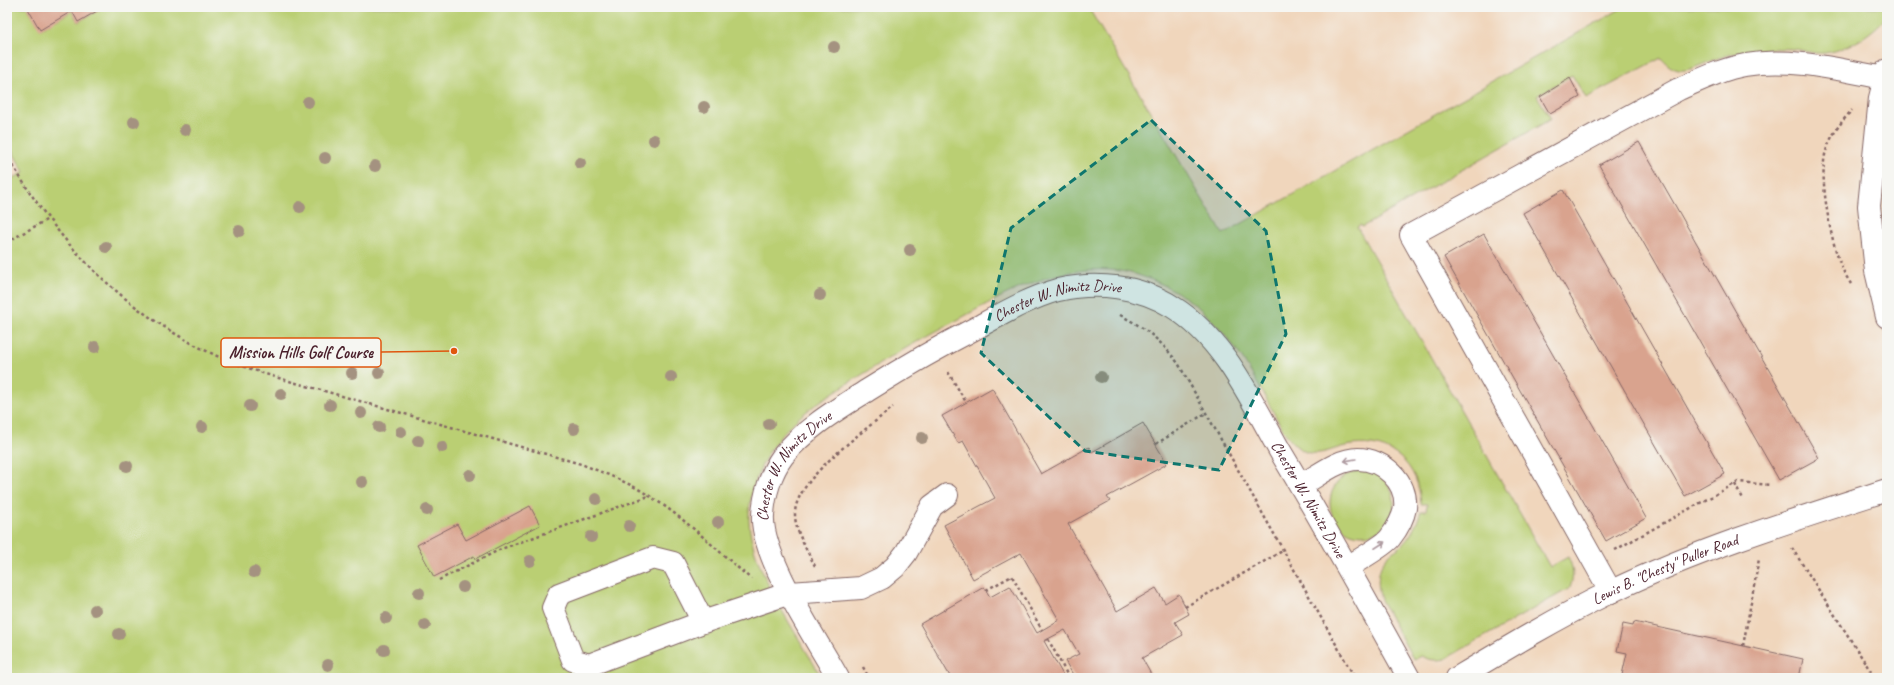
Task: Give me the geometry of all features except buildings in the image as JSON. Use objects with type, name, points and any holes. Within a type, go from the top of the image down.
[{"type":"street","points":[[1611,592],[1411,235],[1679,89],[1715,73],[1745,65],[1777,62],[1886,74],[1880,98],[1869,206],[1876,271],[1887,317]]},
{"type":"street","name":"Chester W. Nimitz Drive","points":[[838,678],[785,585],[768,547],[762,517],[767,488],[782,458],[811,428],[844,405],[926,354],[1015,307],[1058,290],[1100,285],[1142,292],[1172,306],[1204,331],[1228,362],[1301,485],[1409,678]]},
{"type":"street","points":[[1301,485],[1343,461],[1358,459],[1373,461],[1391,471],[1403,491],[1405,507],[1400,523],[1389,539],[1348,567]]},
{"type":"street","name":"Lewis B. \"Chesty\" Puller Road","points":[[1457,678],[1566,614],[1611,592],[1718,546],[1887,490]]},
{"type":"street","points":[[703,622],[673,563],[653,558],[559,594],[553,608],[573,660],[589,665],[703,622],[785,585],[861,588],[882,578],[895,567],[906,553],[932,506],[947,495]]},
{"type":"path","points":[[7,154],[18,175],[48,219],[77,253],[109,286],[140,311],[189,341],[226,360],[275,377],[581,464],[632,486],[649,496],[682,520],[755,583],[785,585]]},
{"type":"path","points":[[7,242],[48,219]]},
{"type":"path","points":[[1117,314],[1140,325],[1159,340],[1178,363],[1355,678]]},
{"type":"path","points":[[942,375],[955,368]]},
{"type":"path","points":[[948,372],[966,402]]},
{"type":"path","points":[[817,569],[798,532],[796,506],[802,492],[809,480],[853,440],[894,406]]},
{"type":"path","points":[[1156,444],[1206,413]]},
{"type":"path","points":[[1611,552],[1738,482],[1771,485]]},
{"type":"path","points":[[1735,484],[1742,499]]},
{"type":"path","points":[[439,580],[501,549],[649,496]]},
{"type":"path","points":[[1789,542],[1875,678]]},
{"type":"path","points":[[1185,607],[1284,550]]},
{"type":"path","points":[[1743,646],[1760,552]]},
{"type":"path","points":[[986,590],[1012,576],[1042,630]]},
{"type":"path","points":[[1048,639],[1069,678]]},
{"type":"highlighted area","points":[[1151,120],[1266,231],[1286,334],[1219,470],[1085,451],[981,353],[1011,228]]},
{"type":"shaded area","points":[[7,7],[1887,7],[1887,678],[7,678]]},
{"type":"green space","points":[[7,7],[27,7],[41,29],[72,11],[78,22],[104,7],[1088,7],[1223,234],[1624,7],[1887,7],[1887,16],[1877,27],[1865,36],[1851,44],[1830,52],[1815,53],[1793,49],[1754,50],[1728,55],[1687,70],[1677,70],[1672,68],[1661,58],[1586,98],[1572,75],[1537,96],[1551,119],[1362,227],[1361,225],[1357,227],[1550,567],[1568,557],[1572,569],[1573,576],[1570,588],[1445,659],[1433,660],[1421,656],[1414,659],[1381,600],[1378,577],[1381,566],[1390,554],[1400,547],[1409,537],[1421,511],[1426,511],[1427,504],[1421,504],[1415,478],[1409,467],[1401,458],[1391,451],[1366,444],[1352,445],[1316,453],[1310,453],[1302,450],[1291,441],[1283,430],[1242,358],[1227,337],[1209,317],[1189,300],[1165,286],[1138,275],[1115,270],[1092,270],[1069,272],[1024,286],[992,301],[922,339],[815,405],[784,432],[770,450],[760,469],[753,490],[749,511],[752,540],[758,560],[777,602],[822,678],[7,678],[7,182],[24,172],[7,142]]},
{"type":"green space","points":[[1356,471],[1368,471],[1385,480],[1392,491],[1394,503],[1392,515],[1385,526],[1368,535],[1356,535],[1344,530],[1335,521],[1330,509],[1330,497],[1335,485],[1344,476]]},
{"type":"place","name":"Mission Hills Golf Course","points":[[454,351]]}]
